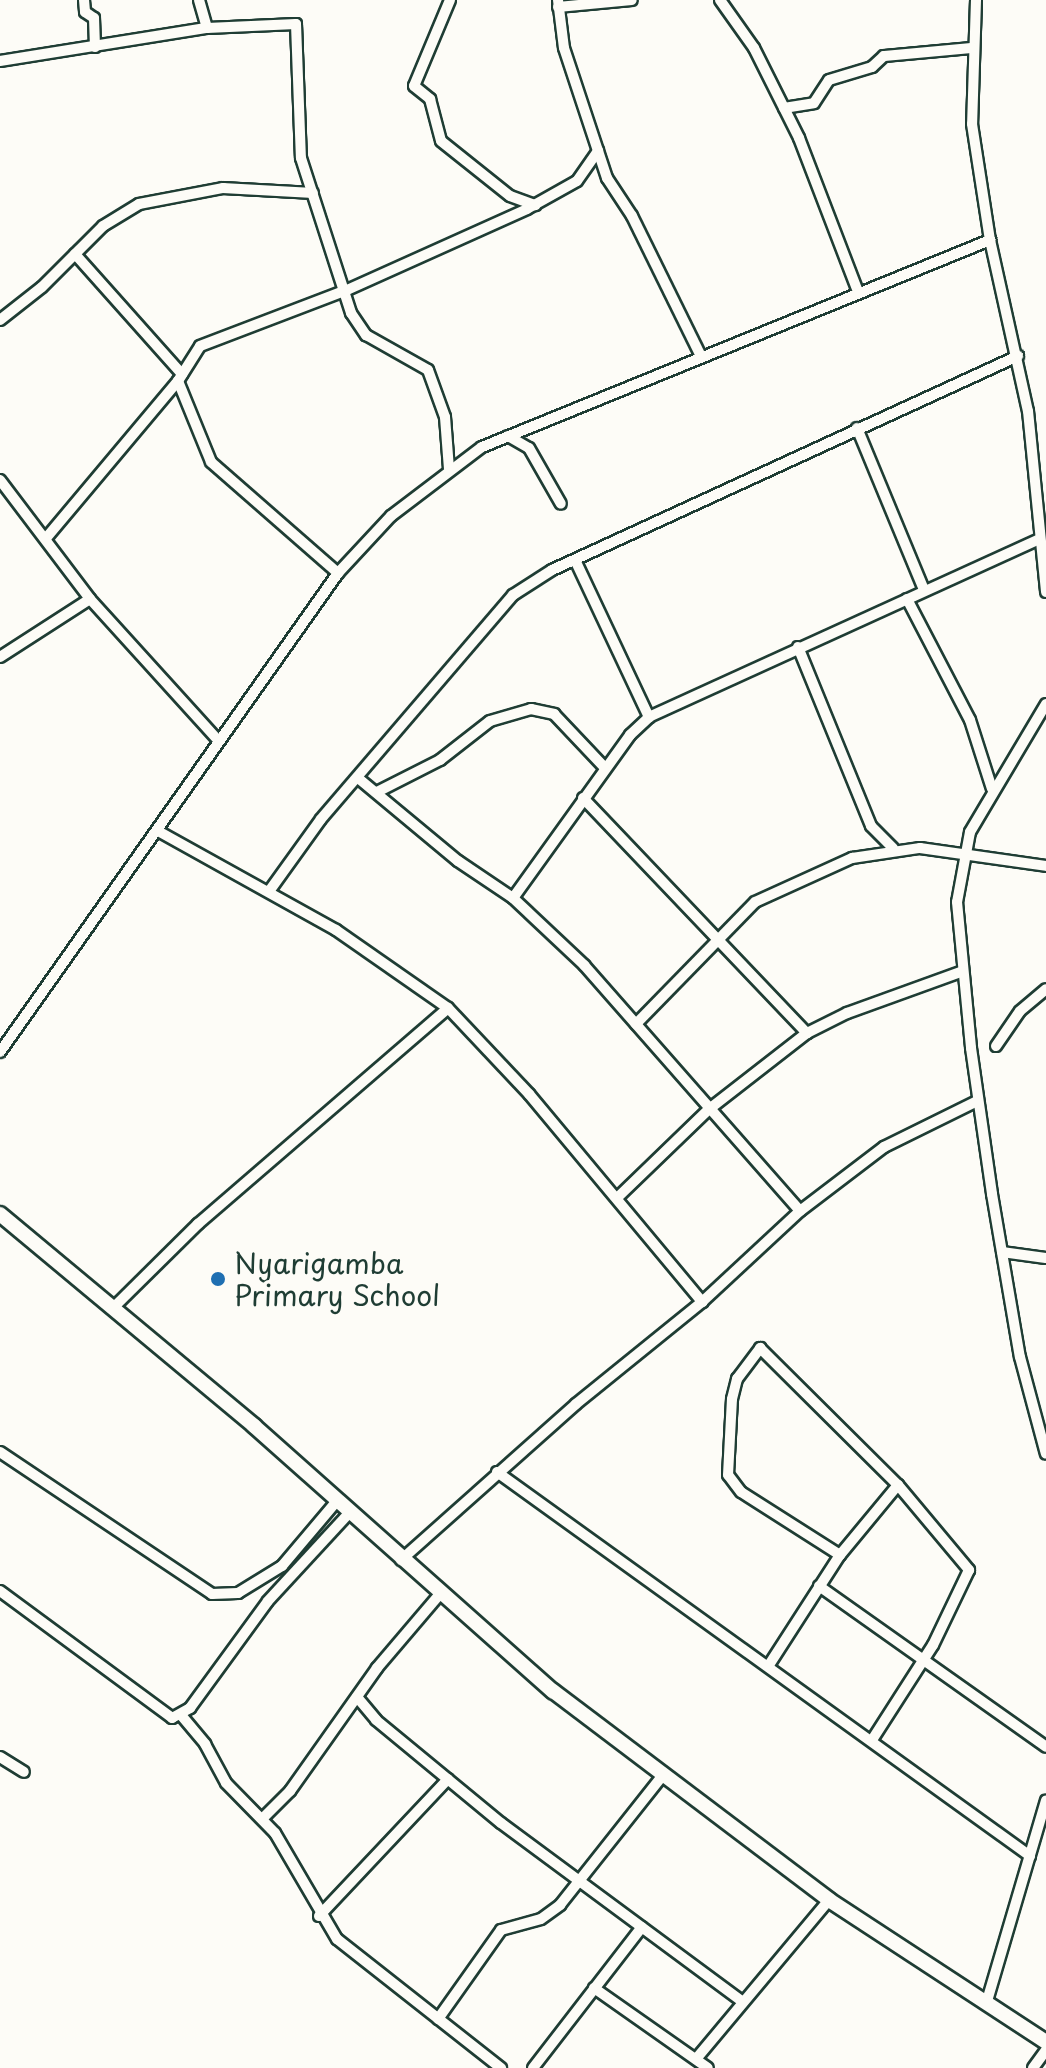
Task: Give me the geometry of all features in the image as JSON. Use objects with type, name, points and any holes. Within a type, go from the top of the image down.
[{"type":"street","points":[[84,0],[85,12],[94,18],[95,47]]},
{"type":"street","points":[[199,0],[207,28]]},
{"type":"street","points":[[450,0],[414,86],[430,99],[441,141],[510,196],[535,205]]},
{"type":"street","points":[[632,0],[558,3],[564,48],[598,151],[701,356]]},
{"type":"street","points":[[720,0],[754,48],[784,108],[858,292]]},
{"type":"street","points":[[976,0],[971,114],[990,240],[1028,411],[1037,540],[1046,592]]},
{"type":"street","points":[[0,61],[207,28],[296,24],[301,158],[347,290],[355,324],[428,370],[445,417],[449,469]]},
{"type":"street","points":[[784,108],[814,103],[829,80],[872,67],[884,56],[972,48]]},
{"type":"street","points":[[47,537],[180,378],[194,352],[208,341],[347,290],[535,205],[577,181],[598,151]]},
{"type":"street","points":[[0,320],[103,226],[157,198],[223,188],[313,193]]},
{"type":"street","points":[[0,1052],[338,573],[391,516],[449,469],[508,436],[990,240]]},
{"type":"street","points":[[75,254],[180,378],[211,462],[338,573]]},
{"type":"street","points":[[270,890],[358,778],[513,595],[575,560],[1018,356]]},
{"type":"street","points":[[857,428],[924,590]]},
{"type":"street","points":[[508,436],[529,448],[561,504]]},
{"type":"street","points":[[0,480],[47,537],[90,599],[218,740]]},
{"type":"street","points":[[513,898],[605,768],[649,717],[1037,540]]},
{"type":"street","points":[[575,560],[649,717]]},
{"type":"street","points":[[0,657],[90,599]]},
{"type":"street","points":[[907,599],[938,668],[970,720],[992,789]]},
{"type":"street","points":[[798,647],[874,830],[893,848]]},
{"type":"street","points":[[1046,704],[992,789],[963,853],[957,902],[977,1101],[1020,1357],[1046,1454]]},
{"type":"street","points":[[377,792],[440,760],[490,721],[531,709],[554,714],[605,768]]},
{"type":"street","points":[[358,778],[458,861],[513,898],[584,965],[708,1110],[800,1211]]},
{"type":"street","points":[[583,798],[807,1033]]},
{"type":"street","points":[[863,854],[874,830]]},
{"type":"street","points":[[158,831],[270,890],[394,967],[448,1008],[618,1197],[702,1302]]},
{"type":"street","points":[[636,1024],[755,902],[863,854],[893,848],[963,853],[1046,866]]},
{"type":"street","points":[[618,1197],[708,1110],[807,1033],[847,1013],[963,971]]},
{"type":"street","points":[[996,1046],[1020,1011],[1046,989]]},
{"type":"street","points":[[112,1309],[198,1224],[448,1008]]},
{"type":"street","points":[[401,1560],[497,1472],[702,1302],[800,1211],[884,1147],[977,1101]]},
{"type":"street","points":[[0,1214],[351,1511],[401,1560],[553,1691],[829,1900],[1046,2042]]},
{"type":"street","points":[[1002,1252],[1046,1258]]},
{"type":"street","points":[[840,1555],[732,1485],[727,1458],[732,1399],[747,1362],[760,1348],[898,1485],[947,1538],[969,1574],[872,1740]]},
{"type":"street","points":[[0,1452],[212,1594],[238,1593],[282,1566],[337,1501]]},
{"type":"street","points":[[497,1472],[769,1665],[1030,1856]]},
{"type":"street","points":[[769,1665],[840,1555],[898,1485]]},
{"type":"street","points":[[0,1591],[164,1717],[181,1715],[268,1601],[351,1511]]},
{"type":"street","points":[[819,1586],[920,1661],[1046,1747]]},
{"type":"street","points":[[262,1819],[290,1791],[357,1697],[440,1594]]},
{"type":"street","points":[[357,1697],[448,1779],[580,1883],[743,2002]]},
{"type":"street","points":[[181,1715],[205,1744],[226,1783],[262,1819],[286,1850],[319,1916],[357,1958],[501,2068]]},
{"type":"street","points":[[0,1757],[24,1772]]},
{"type":"street","points":[[438,2019],[501,1930],[550,1915],[580,1883],[663,1775]]},
{"type":"street","points":[[319,1916],[448,1779]]},
{"type":"street","points":[[987,2001],[1046,1801]]},
{"type":"street","points":[[696,2059],[829,1900]]},
{"type":"street","points":[[533,2068],[642,1927]]},
{"type":"street","points":[[594,1988],[708,2068]]},
{"type":"street","points":[[1033,2068],[1046,2050]]},
{"type":"place","name":"Nyarigamba Primary School","points":[[218,1279]]}]
